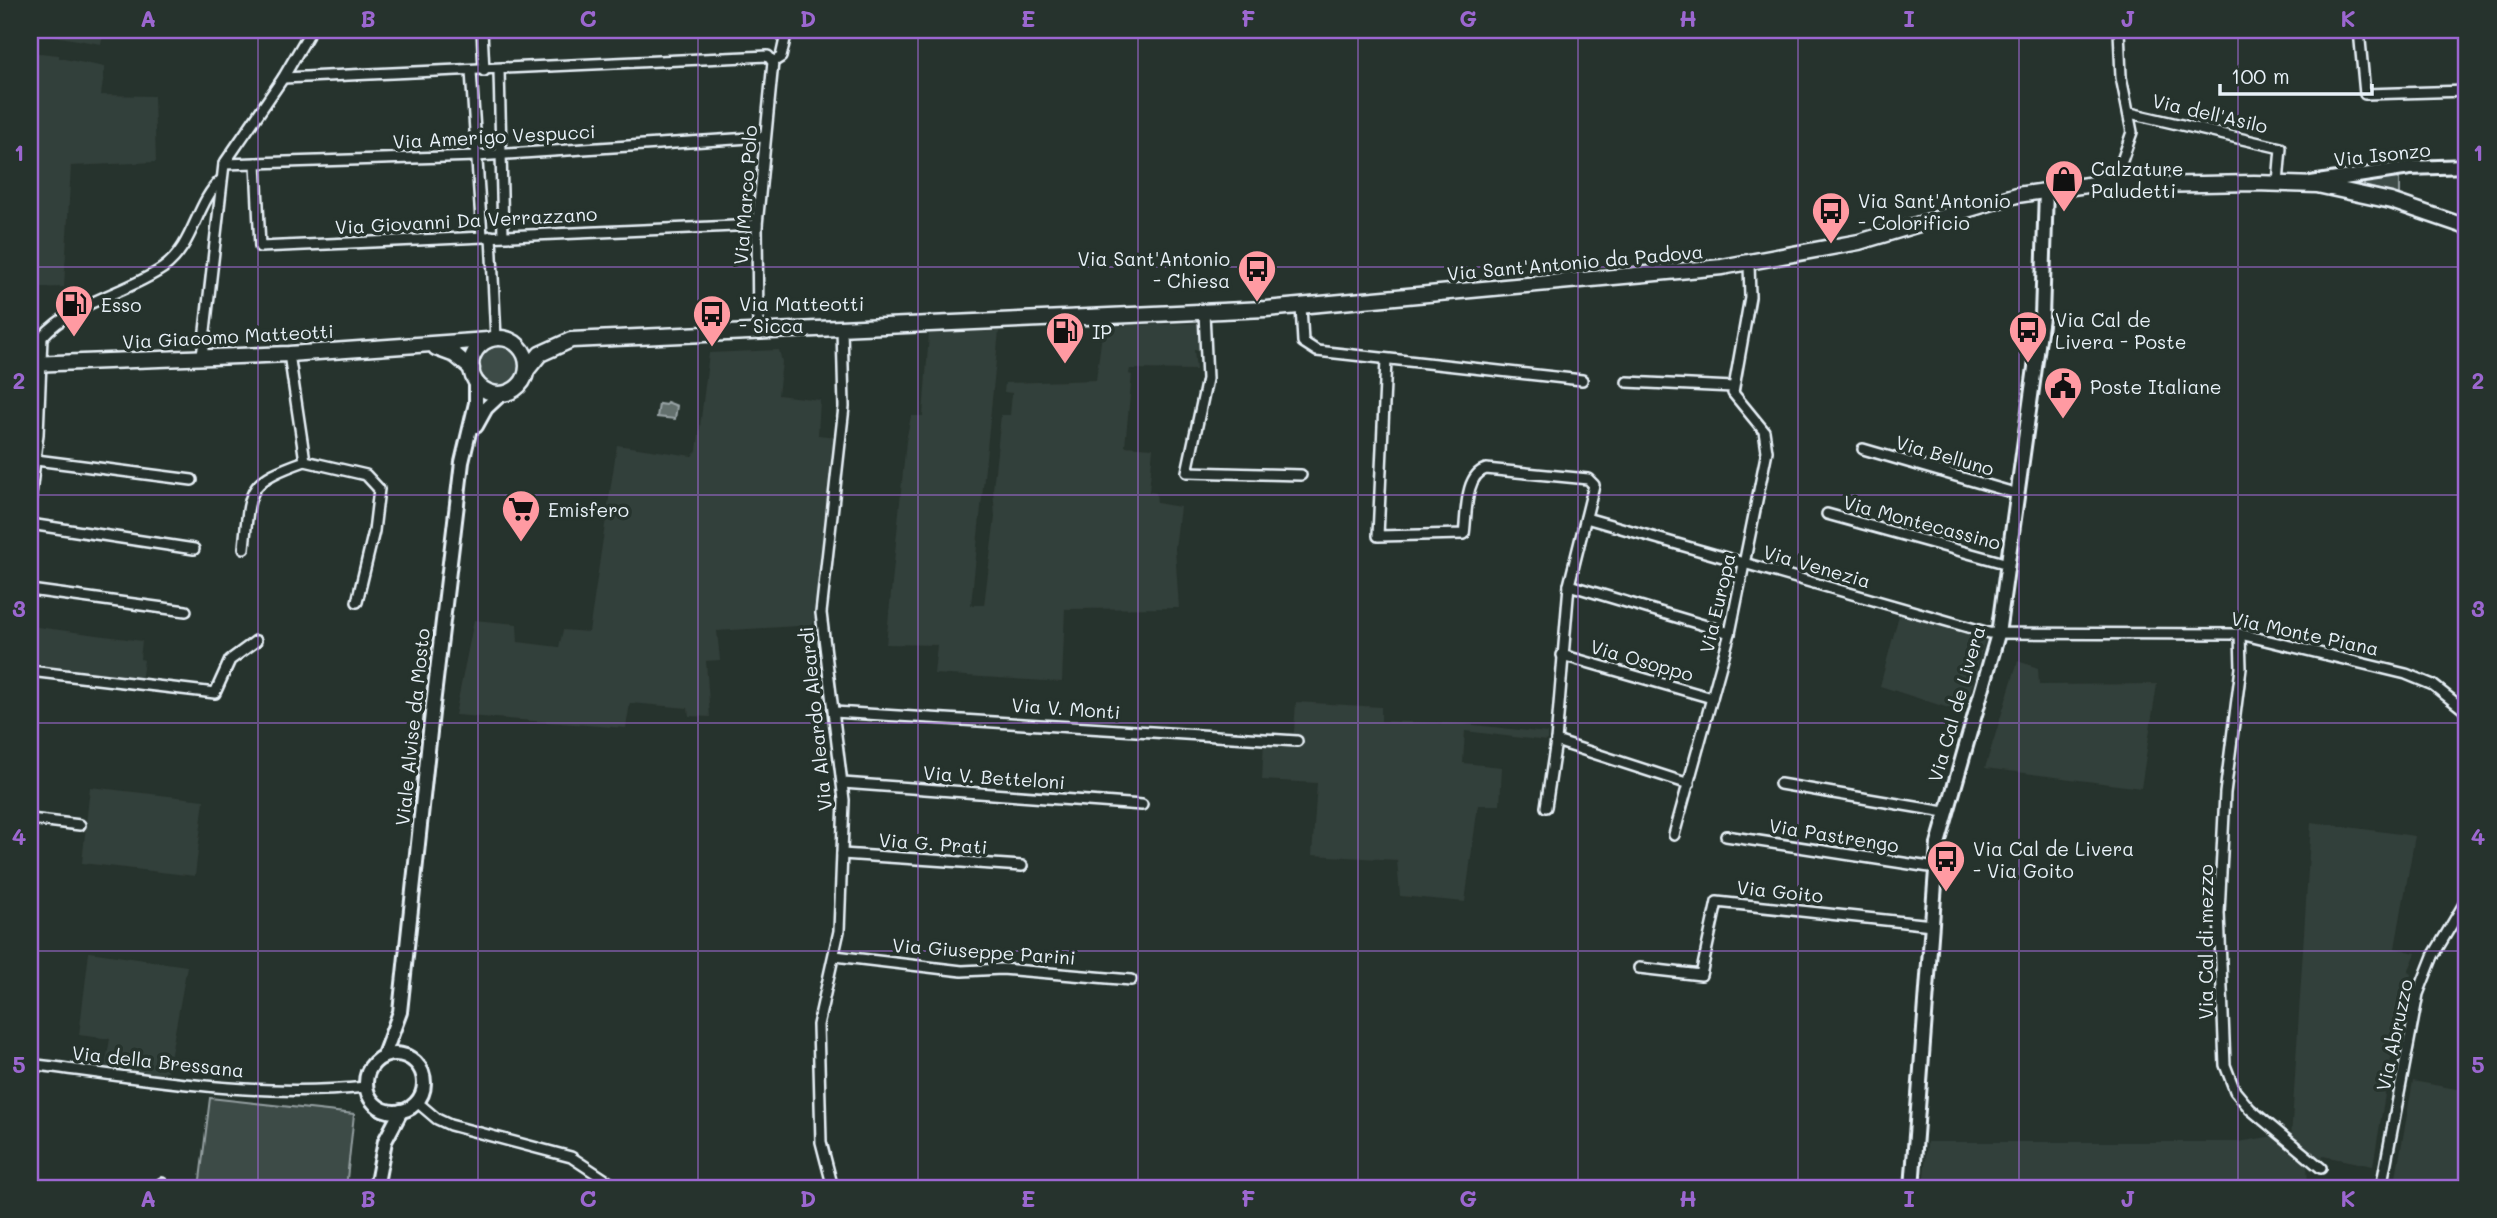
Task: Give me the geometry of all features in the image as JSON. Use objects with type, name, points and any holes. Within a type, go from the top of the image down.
[{"type":"main road","name":"Via Isonzo","points":[[2302,184],[2410,169],[2467,166]]},
{"type":"main road","name":"Via Sant'Antonio da Padova","points":[[567,341],[1301,306],[1749,264],[1870,240],[1992,201],[2046,190],[2115,181],[2149,185],[2302,184],[2378,198],[2467,227]]},
{"type":"main road","name":"Via Cal de Livera","points":[[1912,1188],[1936,868],[1945,812],[1998,634],[2042,317],[2046,190]]},
{"type":"main road","name":"Via Giacomo Matteotti","points":[[35,364],[289,354],[428,346],[492,339]]},
{"type":"main road","points":[[492,339],[528,345],[567,341],[540,354],[516,388],[501,394],[487,391],[474,375],[475,352],[492,339]]},
{"type":"main road","points":[[515,342],[526,356],[527,370]]},
{"type":"main road","name":"Via Giacomo Matteotti","points":[[428,346],[455,355],[474,375]]},
{"type":"main road","name":"Viale Alvise da Mosto","points":[[409,1057],[402,1034],[400,1012],[432,713],[467,446],[476,403],[474,375]]},
{"type":"main road","name":"Viale Alvise da Mosto","points":[[467,446],[486,408],[501,394]]},
{"type":"main road","name":"Viale Alvise da Mosto","points":[[384,1055],[400,1012]]},
{"type":"main road","points":[[376,1188],[385,1141],[401,1111],[417,1102],[424,1085],[419,1067],[409,1057],[394,1053],[384,1055],[369,1068],[366,1087],[369,1097],[380,1108],[385,1141]]},
{"type":"main road","points":[[380,1108],[401,1111]]},
{"type":"street","points":[[202,357],[224,164],[283,78],[311,30]]},
{"type":"street","points":[[482,30],[484,71]]},
{"type":"street","name":"Via Marco Polo","points":[[758,331],[757,225],[770,59],[781,57],[787,30]]},
{"type":"street","points":[[2115,181],[2132,135],[2130,113],[2121,77],[2119,30]]},
{"type":"street","points":[[2359,30],[2365,94],[2467,91]]},
{"type":"street","points":[[283,78],[770,59]]},
{"type":"street","points":[[499,69],[503,235]]},
{"type":"street","points":[[471,71],[492,339]]},
{"type":"street","name":"Via dell'Asilo","points":[[2130,113],[2281,148],[2278,183]]},
{"type":"street","name":"Via Amerigo Vespucci","points":[[224,164],[501,155],[765,137]]},
{"type":"street","name":"Via Giovanni Da Verrazzano","points":[[256,163],[260,247],[757,225]]},
{"type":"street","points":[[30,503],[36,460],[35,364],[42,337],[56,323],[164,267],[193,233],[208,191],[222,179]]},
{"type":"street","points":[[1628,382],[1733,387],[1750,297],[1749,264]]},
{"type":"street","points":[[1301,306],[1303,338],[1312,349],[1386,360],[1582,380]]},
{"type":"street","points":[[1204,312],[1207,379],[1187,472],[1301,475]]},
{"type":"street","name":"Via Aleardo Aleardi","points":[[833,1188],[821,1142],[817,1034],[825,985],[835,956],[839,931],[843,783],[821,605],[844,407],[842,328]]},
{"type":"street","points":[[289,354],[306,461]]},
{"type":"street","points":[[1386,360],[1378,536],[1464,534],[1472,480],[1474,475],[1486,469],[1588,479],[1594,485],[1569,585],[1556,741],[1546,807]]},
{"type":"street","name":"Via Europa","points":[[1674,835],[1730,633],[1768,443],[1764,430],[1735,398],[1733,387]]},
{"type":"street","name":"Via Belluno","points":[[1863,449],[2018,494]]},
{"type":"street","points":[[36,460],[192,480]]},
{"type":"street","points":[[244,548],[248,500],[254,489],[270,474],[306,461],[366,475],[379,489],[374,531],[357,602]]},
{"type":"street","name":"Via Montecassino","points":[[1827,514],[2008,564]]},
{"type":"street","name":"Via Venezia","points":[[1586,518],[1998,634]]},
{"type":"street","points":[[30,524],[194,549]]},
{"type":"street","points":[[1569,585],[1730,633]]},
{"type":"street","points":[[30,590],[187,611]]},
{"type":"street","name":"Via Monte Piana","points":[[1998,634],[2240,634],[2406,674],[2433,685],[2467,712]]},
{"type":"street","name":"Via Cal di mezzo","points":[[2240,634],[2241,668],[2225,793],[2218,913],[2225,1065],[2235,1091],[2249,1109],[2321,1168]]},
{"type":"street","points":[[30,671],[215,693],[230,660],[256,641]]},
{"type":"street","name":"Via Osoppo","points":[[1562,655],[1712,698]]},
{"type":"street","name":"Via V. Monti","points":[[834,712],[1297,741]]},
{"type":"street","points":[[1556,741],[1689,784]]},
{"type":"street","name":"Via V. Betteloni","points":[[843,783],[1142,805]]},
{"type":"street","points":[[1780,784],[1945,812]]},
{"type":"street","points":[[30,819],[80,825]]},
{"type":"street","name":"Via Pastrengo","points":[[1726,836],[1936,868]]},
{"type":"street","name":"Via G. Prati","points":[[842,854],[1022,866]]},
{"type":"street","name":"Via Abruzzo","points":[[2383,1188],[2418,994],[2433,956],[2464,914],[2467,900]]},
{"type":"street","name":"Via Goito","points":[[1639,968],[1701,975],[1717,902],[1932,925]]},
{"type":"street","name":"Via Giuseppe Parini","points":[[835,956],[962,971],[1002,969],[1130,980]]},
{"type":"street","name":"Via della Bressana","points":[[30,1064],[198,1087],[312,1091],[366,1087]]},
{"type":"street","points":[[417,1102],[437,1119],[450,1125],[571,1157],[618,1188]]},
{"type":"shaded area","points":[[30,30],[105,30],[101,44]]},
{"type":"shaded area","points":[[30,52],[59,55],[59,58],[105,67],[101,95],[154,96],[156,162],[71,166],[64,287],[30,288],[30,216],[37,97],[30,96]]},
{"type":"shaded area","points":[[2399,177],[2399,195],[2364,186],[2364,180]]},
{"type":"shaded area","points":[[1203,323],[1205,349],[1194,350],[1196,370],[1130,369],[1129,374],[1132,375],[1125,446],[1153,448],[1149,492],[1156,493],[1157,503],[1180,507],[1175,549],[1179,608],[1065,609],[1062,682],[934,674],[937,645],[886,644],[906,441],[911,416],[923,416],[929,333],[999,331],[971,605],[984,605],[995,517],[993,489],[1001,415],[1010,415],[1012,393],[1004,392],[1005,383],[1096,380],[1103,326]]},
{"type":"shaded area","points":[[499,343],[515,349],[521,365],[515,381],[499,387],[483,381],[477,365],[483,349]]},
{"type":"shaded area","points":[[779,350],[782,362],[778,395],[820,400],[818,435],[837,437],[813,625],[717,631],[720,660],[706,661],[710,717],[689,716],[688,708],[630,703],[626,728],[455,715],[474,620],[517,624],[518,642],[559,647],[563,630],[589,632],[617,445],[692,456],[697,451],[709,353]]},
{"type":"shaded area","points":[[667,402],[677,406],[675,419],[657,417],[659,404],[666,405]]},
{"type":"shaded area","points":[[1900,611],[1975,633],[1985,641],[1964,713],[1880,686]]},
{"type":"shaded area","points":[[30,626],[142,641],[140,659],[144,660],[141,682],[30,667]]},
{"type":"shaded area","points":[[2018,661],[2038,668],[2039,685],[2157,684],[2141,788],[1985,768]]},
{"type":"shaded area","points":[[1296,702],[1381,707],[1381,721],[1465,724],[1547,733],[1547,741],[1465,731],[1463,763],[1502,767],[1500,805],[1478,805],[1465,902],[1400,896],[1397,860],[1312,855],[1317,783],[1262,780],[1264,741],[1293,744]]},
{"type":"shaded area","points":[[90,787],[204,800],[195,876],[82,863]]},
{"type":"shaded area","points":[[2311,822],[2415,836],[2395,948],[2416,953],[2408,972],[2411,974],[2398,1017],[2373,1166],[2323,1156],[2321,1163],[2291,1139]]},
{"type":"shaded area","points":[[89,952],[187,966],[168,1070],[160,1075],[105,1067],[110,1039],[79,1035]]},
{"type":"shaded area","points":[[2413,1081],[2467,1091],[2467,1188],[2394,1188]]},
{"type":"shaded area","points":[[210,1098],[354,1114],[346,1188],[199,1188]]},
{"type":"shaded area","points":[[2274,1136],[2307,1162],[2308,1188],[1923,1188],[1927,1142],[2238,1142]]},
{"type":"place","name":"Calzature Paludetti","points":[[2064,213]]},
{"type":"place","name":"Via Sant'Antonio - Colorificio","points":[[1831,245]]},
{"type":"place","name":"Via Sant'Antonio - Chiesa","points":[[1257,303]]},
{"type":"place","name":"Esso","points":[[74,338]]},
{"type":"place","name":"Via Matteotti - Sicca","points":[[712,348]]},
{"type":"place","name":"Via Cal de Livera - Poste","points":[[2028,364]]},
{"type":"place","name":"IP","points":[[1065,365]]},
{"type":"place","name":"Poste Italiane","points":[[2063,420]]},
{"type":"place","name":"Emisfero","points":[[521,543]]},
{"type":"place","name":"Via Cal de Livera - Via Goito","points":[[1946,893]]}]
